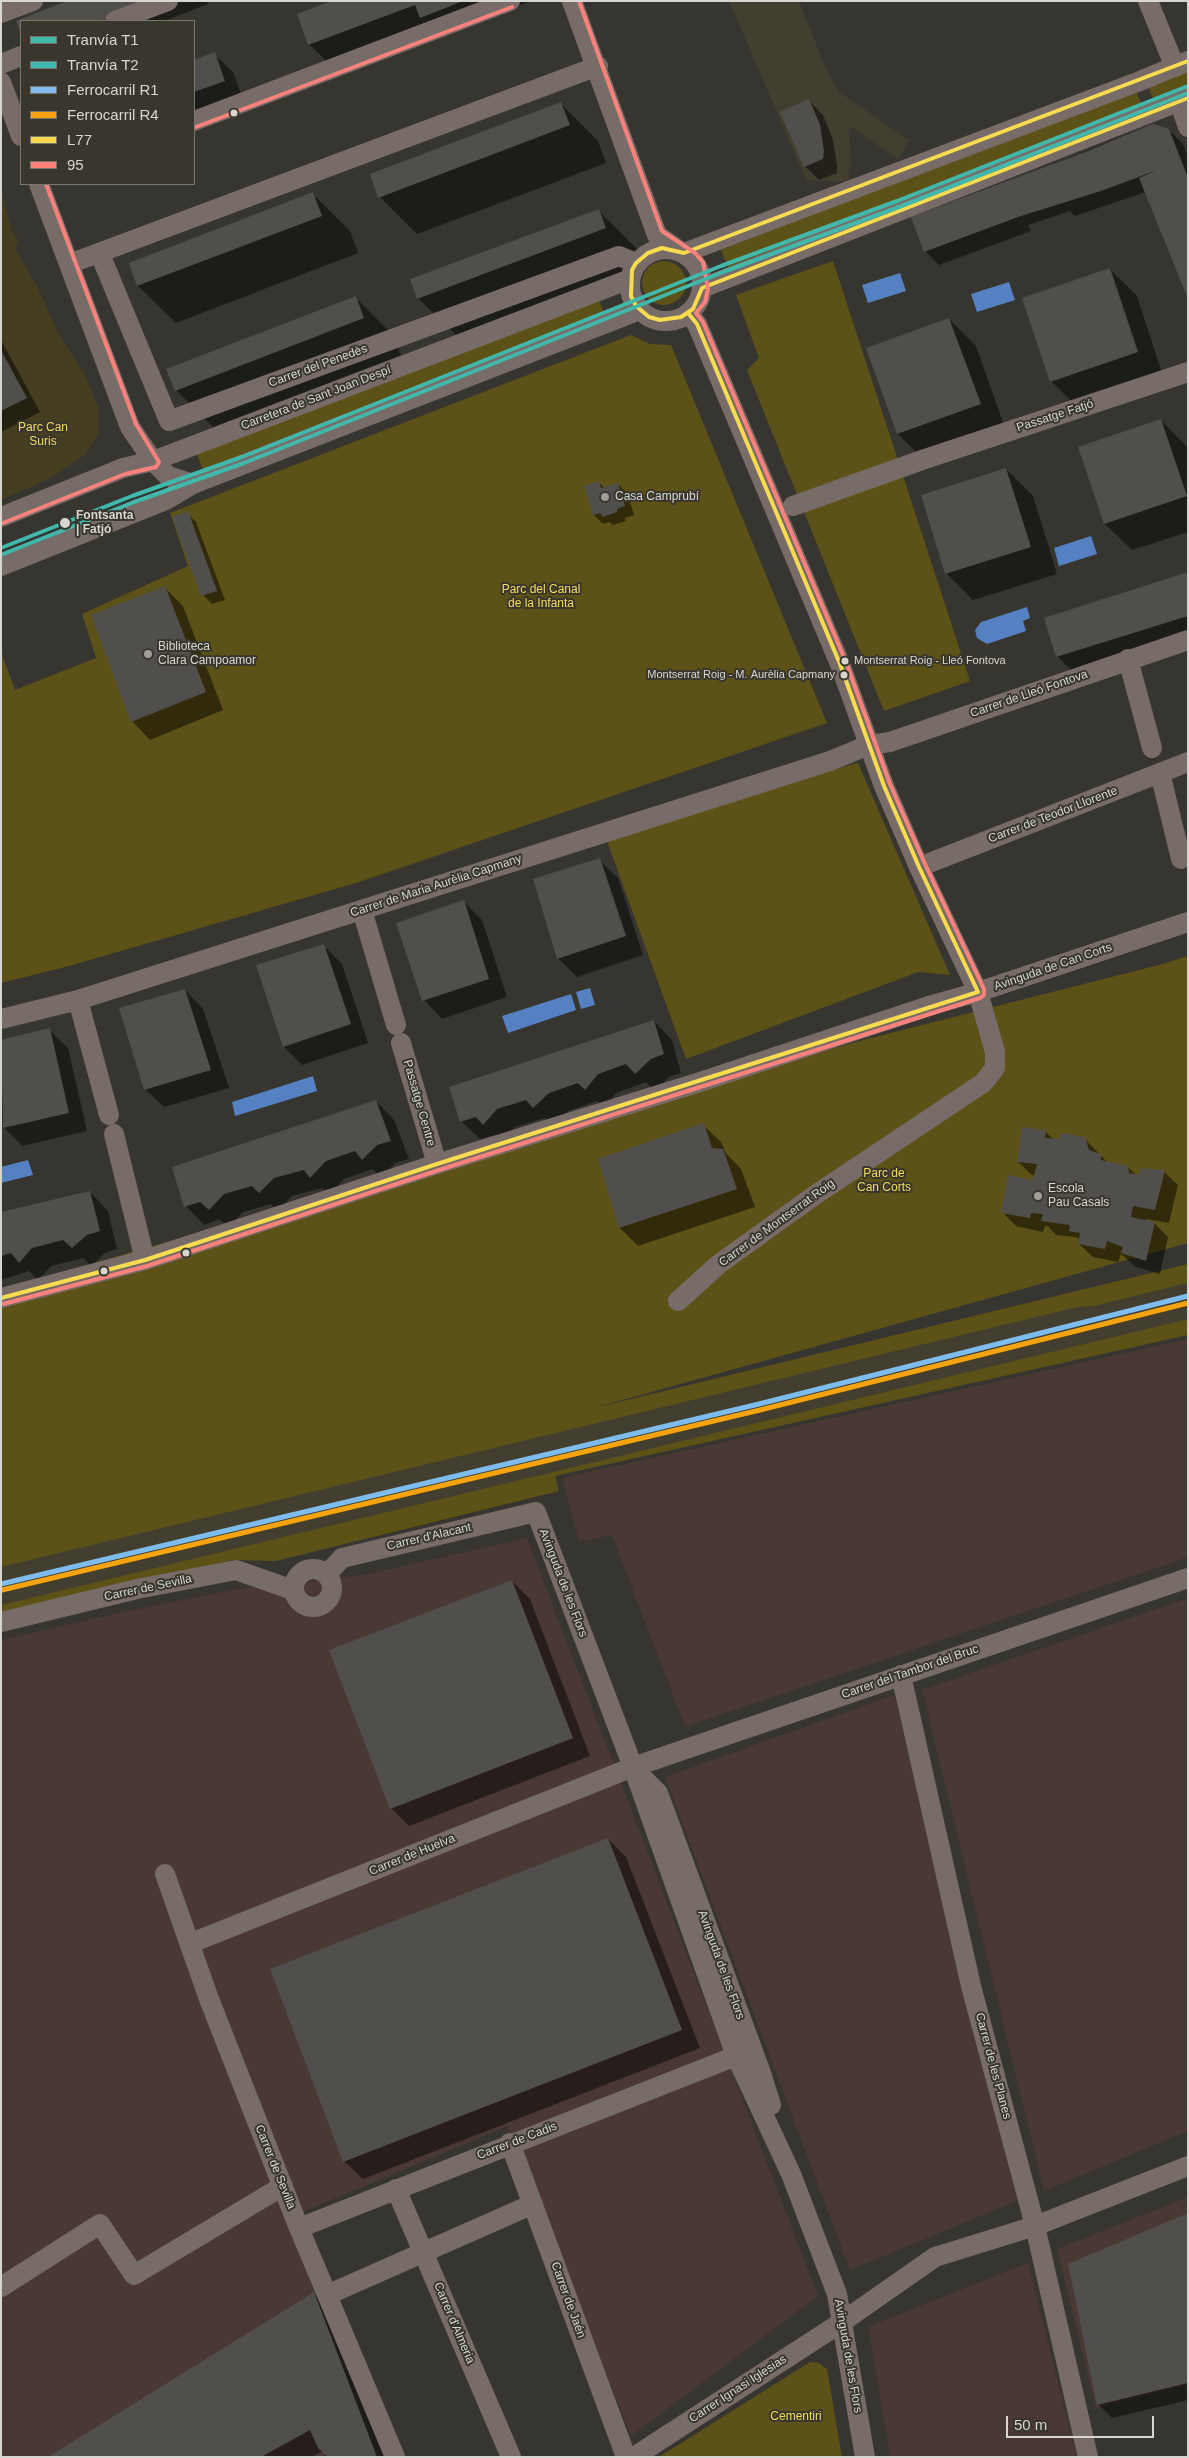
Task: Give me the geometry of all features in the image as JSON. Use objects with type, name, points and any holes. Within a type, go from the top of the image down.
[{"type":"street","points":[[1,13],[33,1]]},
{"type":"street","points":[[118,20],[168,1]]},
{"type":"street","points":[[195,121],[510,1]]},
{"type":"street","points":[[572,1],[598,66],[657,235],[681,252],[697,265],[702,288],[699,299],[688,313],[673,320],[660,320],[649,317],[640,310],[631,296],[633,271],[648,253],[662,248],[681,252],[1181,64],[1148,1]]},
{"type":"street","points":[[1,64],[20,56]]},
{"type":"street","points":[[69,264],[100,254],[598,66]]},
{"type":"street","points":[[1,82],[20,133]]},
{"type":"street","points":[[702,288],[1183,100],[1187,123]]},
{"type":"street","points":[[39,185],[130,427],[153,461],[168,476],[193,484]]},
{"type":"street","name":"Carrer del Penedès","points":[[100,254],[169,421],[619,256],[633,271]]},
{"type":"street","name":"Carretera de Sant Joan Despí","points":[[1,517],[123,468],[153,461],[633,271]]},
{"type":"street","points":[[1,566],[166,500],[193,484],[640,310]]},
{"type":"street","name":"Carrer de Montserrat Roig","points":[[678,1301],[719,1264],[815,1195],[983,1083],[995,1068],[995,1052],[978,992],[919,868],[796,556],[697,324],[688,313]]},
{"type":"street","name":"Passatge Fatjó","points":[[792,506],[922,460],[1188,372]]},
{"type":"street","name":"Carrer de Lleó Fontova","points":[[869,745],[890,742],[1188,640]]},
{"type":"street","points":[[1128,659],[1152,748]]},
{"type":"street","name":"Carrer de Maria Aurèlia Capmany","points":[[1,1019],[78,1000],[830,761],[869,745]]},
{"type":"street","name":"Carrer de Teodor Llorente","points":[[919,868],[1188,762]]},
{"type":"street","points":[[1160,773],[1181,859]]},
{"type":"street","name":"Passatge Centre","points":[[362,910],[437,1164]]},
{"type":"street","name":"Avinguda de Can Corts","points":[[1,1298],[145,1260],[437,1164],[978,992],[1188,922]]},
{"type":"street","points":[[78,1000],[112,1124],[145,1260]]},
{"type":"street","name":"Carrer d'Alacant","points":[[328,1573],[342,1558],[536,1512]]},
{"type":"street","name":"Avinguda de les Flors","points":[[536,1512],[633,1767],[736,2056],[791,2174],[837,2294],[865,2457]]},
{"type":"street","points":[[312,1567],[328,1573],[334,1590],[326,1603],[316,1608],[303,1605],[293,1590],[298,1574],[312,1567]]},
{"type":"street","name":"Carrer de Sevilla","points":[[1,1622],[137,1589],[236,1570],[293,1590]]},
{"type":"street","name":"Carrer del Tambor del Bruc","points":[[633,1767],[1188,1578]]},
{"type":"street","name":"Carrer de les Planes","points":[[900,1675],[971,1986],[1035,2226],[1088,2457]]},
{"type":"street","name":"Avinguda de les Flors","points":[[633,1767],[658,1793],[761,2073],[791,2174]]},
{"type":"street","name":"Carrer de Huelva","points":[[191,1943],[633,1767]]},
{"type":"street","name":"Carrer de Sevilla","points":[[165,1874],[191,1943],[209,1999],[299,2228],[395,2457]]},
{"type":"street","name":"Carrer de Cadis","points":[[299,2228],[510,2143],[736,2056]]},
{"type":"street","name":"Carrer de Jaén","points":[[510,2143],[626,2457]]},
{"type":"street","name":"Carrer Ignasi Iglesias","points":[[634,2457],[842,2322],[935,2257],[1035,2226],[1188,2166]]},
{"type":"street","points":[[1,2286],[100,2224],[134,2275],[283,2186]]},
{"type":"street","name":"Carrer d'Almeria","points":[[396,2189],[511,2457]]},
{"type":"street","points":[[327,2295],[533,2204]]},
{"type":"shaded area","points":[[729,1],[799,1],[826,69],[839,92],[910,141],[898,159],[853,128],[849,129],[851,165],[847,182],[806,180]]},
{"type":"shaded area","points":[[1188,1283],[1188,1319],[1,1605],[1,1567],[1078,1307],[1094,1306]]},
{"type":"shaded area","points":[[1188,1339],[1188,1557],[685,1727],[612,1535],[579,1542],[562,1478]]},
{"type":"shaded area","points":[[527,1538],[818,2296],[631,2436],[508,2126],[286,2219],[377,2457],[1,2457],[1,1640],[114,1614],[242,1588],[363,1575]]},
{"type":"shaded area","points":[[1188,1598],[1188,2131],[1044,2191],[922,1690]]},
{"type":"shaded area","points":[[894,1695],[1017,2201],[850,2270],[665,1777]]},
{"type":"shaded area","points":[[1188,2197],[1188,2385],[1096,2408],[1057,2249]]},
{"type":"shaded area","points":[[1028,2263],[1077,2457],[890,2457],[868,2327]]},
{"type":"green space","points":[[1188,67],[1188,93],[1156,106],[1147,84]]},
{"type":"green space","points":[[1135,89],[1144,110],[730,272],[721,250]]},
{"type":"green space","points":[[664,261],[676,265],[682,271],[686,283],[682,295],[676,301],[664,305],[652,301],[646,295],[642,283],[646,271],[652,265]]},
{"type":"green space","points":[[833,261],[970,681],[884,711],[747,370],[759,358],[736,295]]},
{"type":"green space","points":[[597,296],[606,318],[205,474],[196,452]]},
{"type":"green space","name":"Parc del Canal de la Infanta","points":[[631,335],[650,344],[671,345],[827,723],[356,883],[69,966],[1,983],[1,652],[15,690],[96,658],[82,614],[188,566],[170,513]]},
{"type":"green space","points":[[858,763],[950,975],[918,972],[686,1059],[608,844],[614,830]]},
{"type":"green space","name":"Parc de Can Corts","points":[[1188,956],[1188,1243],[594,1408],[1188,1264],[1188,1283],[1094,1306],[1078,1307],[1,1567],[1,1290],[863,1040]]},
{"type":"green space","points":[[1188,1319],[1188,1335],[555,1476],[559,1491],[276,1561],[233,1560],[1,1616],[1,1605]]},
{"type":"green space","name":"Cementiri","points":[[810,2362],[819,2363],[827,2369],[842,2457],[659,2457]]},
{"type":"sand","name":"Parc Can Suris","points":[[1,192],[13,234],[18,240],[15,249],[38,288],[58,333],[85,375],[99,409],[98,434],[86,454],[51,478],[1,500],[1,411],[27,398],[1,350]]},
{"type":"water","points":[[900,273],[906,291],[868,303],[862,285]]},
{"type":"water","points":[[1009,282],[1015,300],[977,312],[971,294]]},
{"type":"water","points":[[1091,536],[1097,554],[1059,566],[1054,548]]},
{"type":"water","points":[[1027,607],[1030,618],[1023,621],[1026,631],[987,644],[977,638],[975,630],[981,622]]},
{"type":"water","points":[[590,988],[595,1005],[581,1009],[576,992]]},
{"type":"water","points":[[571,994],[576,1010],[508,1033],[502,1016]]},
{"type":"water","points":[[313,1076],[317,1091],[235,1116],[232,1102]]},
{"type":"water","points":[[28,1160],[33,1175],[1,1183],[1,1167]]},
{"type":"building","points":[[67,1],[151,1],[103,20],[20,20],[20,31],[16,21]]},
{"type":"building","points":[[331,1],[463,1],[420,18],[415,5],[308,45],[297,14]]},
{"type":"building","points":[[215,52],[225,81],[195,92],[195,60]]},
{"type":"building","points":[[809,99],[820,125],[824,151],[823,159],[804,167],[780,112]]},
{"type":"building","points":[[561,102],[570,125],[378,198],[370,174]]},
{"type":"building","points":[[1153,124],[1169,129],[1188,178],[1188,299],[1139,178],[1157,170],[1104,190],[1018,217],[924,252],[911,217],[1088,151]]},
{"type":"building","points":[[313,192],[322,216],[137,286],[129,263]]},
{"type":"building","points":[[599,209],[606,228],[417,299],[410,279]]},
{"type":"building","points":[[1110,268],[1138,352],[1050,382],[1022,298]]},
{"type":"building","points":[[356,296],[364,318],[175,391],[166,369]]},
{"type":"building","points":[[949,318],[981,404],[897,434],[866,348]]},
{"type":"building","points":[[1,350],[27,398],[1,411]]},
{"type":"building","points":[[1161,419],[1187,496],[1104,524],[1078,447]]},
{"type":"building","points":[[1006,468],[1031,547],[945,574],[921,495]]},
{"type":"building","name":"Casa Camprubí","points":[[599,481],[601,488],[618,483],[625,506],[617,509],[617,512],[602,517],[601,513],[593,515],[584,486]]},
{"type":"building","points":[[188,511],[217,591],[201,596],[172,517]]},
{"type":"building","points":[[1188,572],[1188,616],[1056,657],[1044,618]]},
{"type":"building","name":"Biblioteca Clara Campoamor","points":[[165,586],[206,692],[131,722],[91,615]]},
{"type":"building","points":[[600,858],[626,936],[557,959],[533,879]]},
{"type":"building","points":[[464,900],[489,979],[422,1001],[396,923]]},
{"type":"building","points":[[324,944],[351,1024],[283,1047],[256,965]]},
{"type":"building","points":[[185,989],[211,1070],[144,1090],[119,1008]]},
{"type":"building","points":[[654,1020],[664,1054],[651,1059],[635,1074],[626,1064],[598,1074],[585,1090],[578,1083],[549,1093],[533,1108],[526,1100],[497,1109],[483,1125],[476,1117],[460,1122],[449,1087]]},
{"type":"building","points":[[50,1028],[69,1113],[3,1128],[1,1040]]},
{"type":"building","points":[[376,1100],[391,1141],[377,1145],[362,1160],[355,1151],[326,1161],[310,1178],[304,1170],[274,1178],[259,1193],[252,1186],[224,1194],[209,1210],[200,1202],[184,1207],[172,1167]]},
{"type":"building","points":[[704,1123],[712,1148],[723,1149],[737,1189],[619,1228],[598,1159]]},
{"type":"building","points":[[1022,1127],[1046,1130],[1045,1138],[1058,1139],[1063,1133],[1085,1137],[1089,1150],[1101,1154],[1101,1160],[1128,1166],[1129,1173],[1139,1175],[1141,1168],[1165,1170],[1155,1210],[1133,1206],[1131,1217],[1155,1222],[1146,1261],[1121,1253],[1123,1247],[1107,1241],[1105,1249],[1078,1244],[1080,1233],[1069,1231],[1070,1225],[1041,1221],[1043,1214],[1031,1213],[1030,1218],[1001,1213],[1008,1175],[1033,1180],[1037,1164],[1017,1162]]},
{"type":"building","points":[[90,1191],[100,1231],[87,1235],[72,1248],[63,1240],[32,1248],[19,1263],[11,1253],[1,1256],[1,1212]]},
{"type":"building","points":[[512,1580],[573,1738],[390,1809],[329,1650]]},
{"type":"building","points":[[608,1838],[682,2030],[343,2162],[270,1969]]},
{"type":"building","points":[[1188,2213],[1188,2383],[1097,2405],[1068,2264]]},
{"type":"building","points":[[314,2292],[377,2457],[328,2457],[318,2448],[310,2430],[261,2457],[48,2457]]},
{"type":"tram line","name":"T1","points":[[1,548],[132,496],[242,457],[721,266],[897,201],[1188,86]]},
{"type":"tram line","name":"T2","points":[[3,554],[134,502],[244,463],[723,272],[899,207],[1188,93]]},
{"type":"rail line","name":"R1","points":[[1,1584],[759,1404],[1188,1296]]},
{"type":"rail line","name":"R4","points":[[2,1590],[760,1410],[1188,1303]]},
{"type":"transit line","name":"95","points":[[3,1304],[147,1266],[439,1170],[980,998],[984,995],[984,989],[925,864],[890,784],[846,662],[703,322],[696,313],[705,302],[708,289],[703,262],[695,253],[662,231],[579,1]]},
{"type":"transit line","name":"95","points":[[196,127],[512,7]]},
{"type":"transit line","name":"L77","points":[[1188,61],[684,253],[662,248],[648,253],[636,263],[632,270],[631,296],[636,306],[649,317],[660,320],[681,317],[693,309],[702,288],[1188,98]]},
{"type":"transit line","name":"95","points":[[3,523],[125,474],[156,467],[159,462],[136,424],[46,185]]},
{"type":"transit line","name":"L77","points":[[688,313],[697,324],[840,664],[884,786],[919,867],[978,992]]},
{"type":"transit line","name":"L77","points":[[1,1298],[145,1260],[437,1164],[978,992]]},
{"type":"place","name":"Casa Camprubí","points":[[605,497]]},
{"type":"place","name":"Fontsanta | Fatjó","points":[[65,523]]},
{"type":"place","name":"Biblioteca Clara Campoamor","points":[[148,654]]},
{"type":"place","name":"Montserrat Roig - Lleó Fontova","points":[[845,661]]},
{"type":"place","name":"Montserrat Roig - M. Aurèlia Capmany","points":[[844,675]]},
{"type":"place","name":"Escola Pau Casals","points":[[1038,1196]]}]
